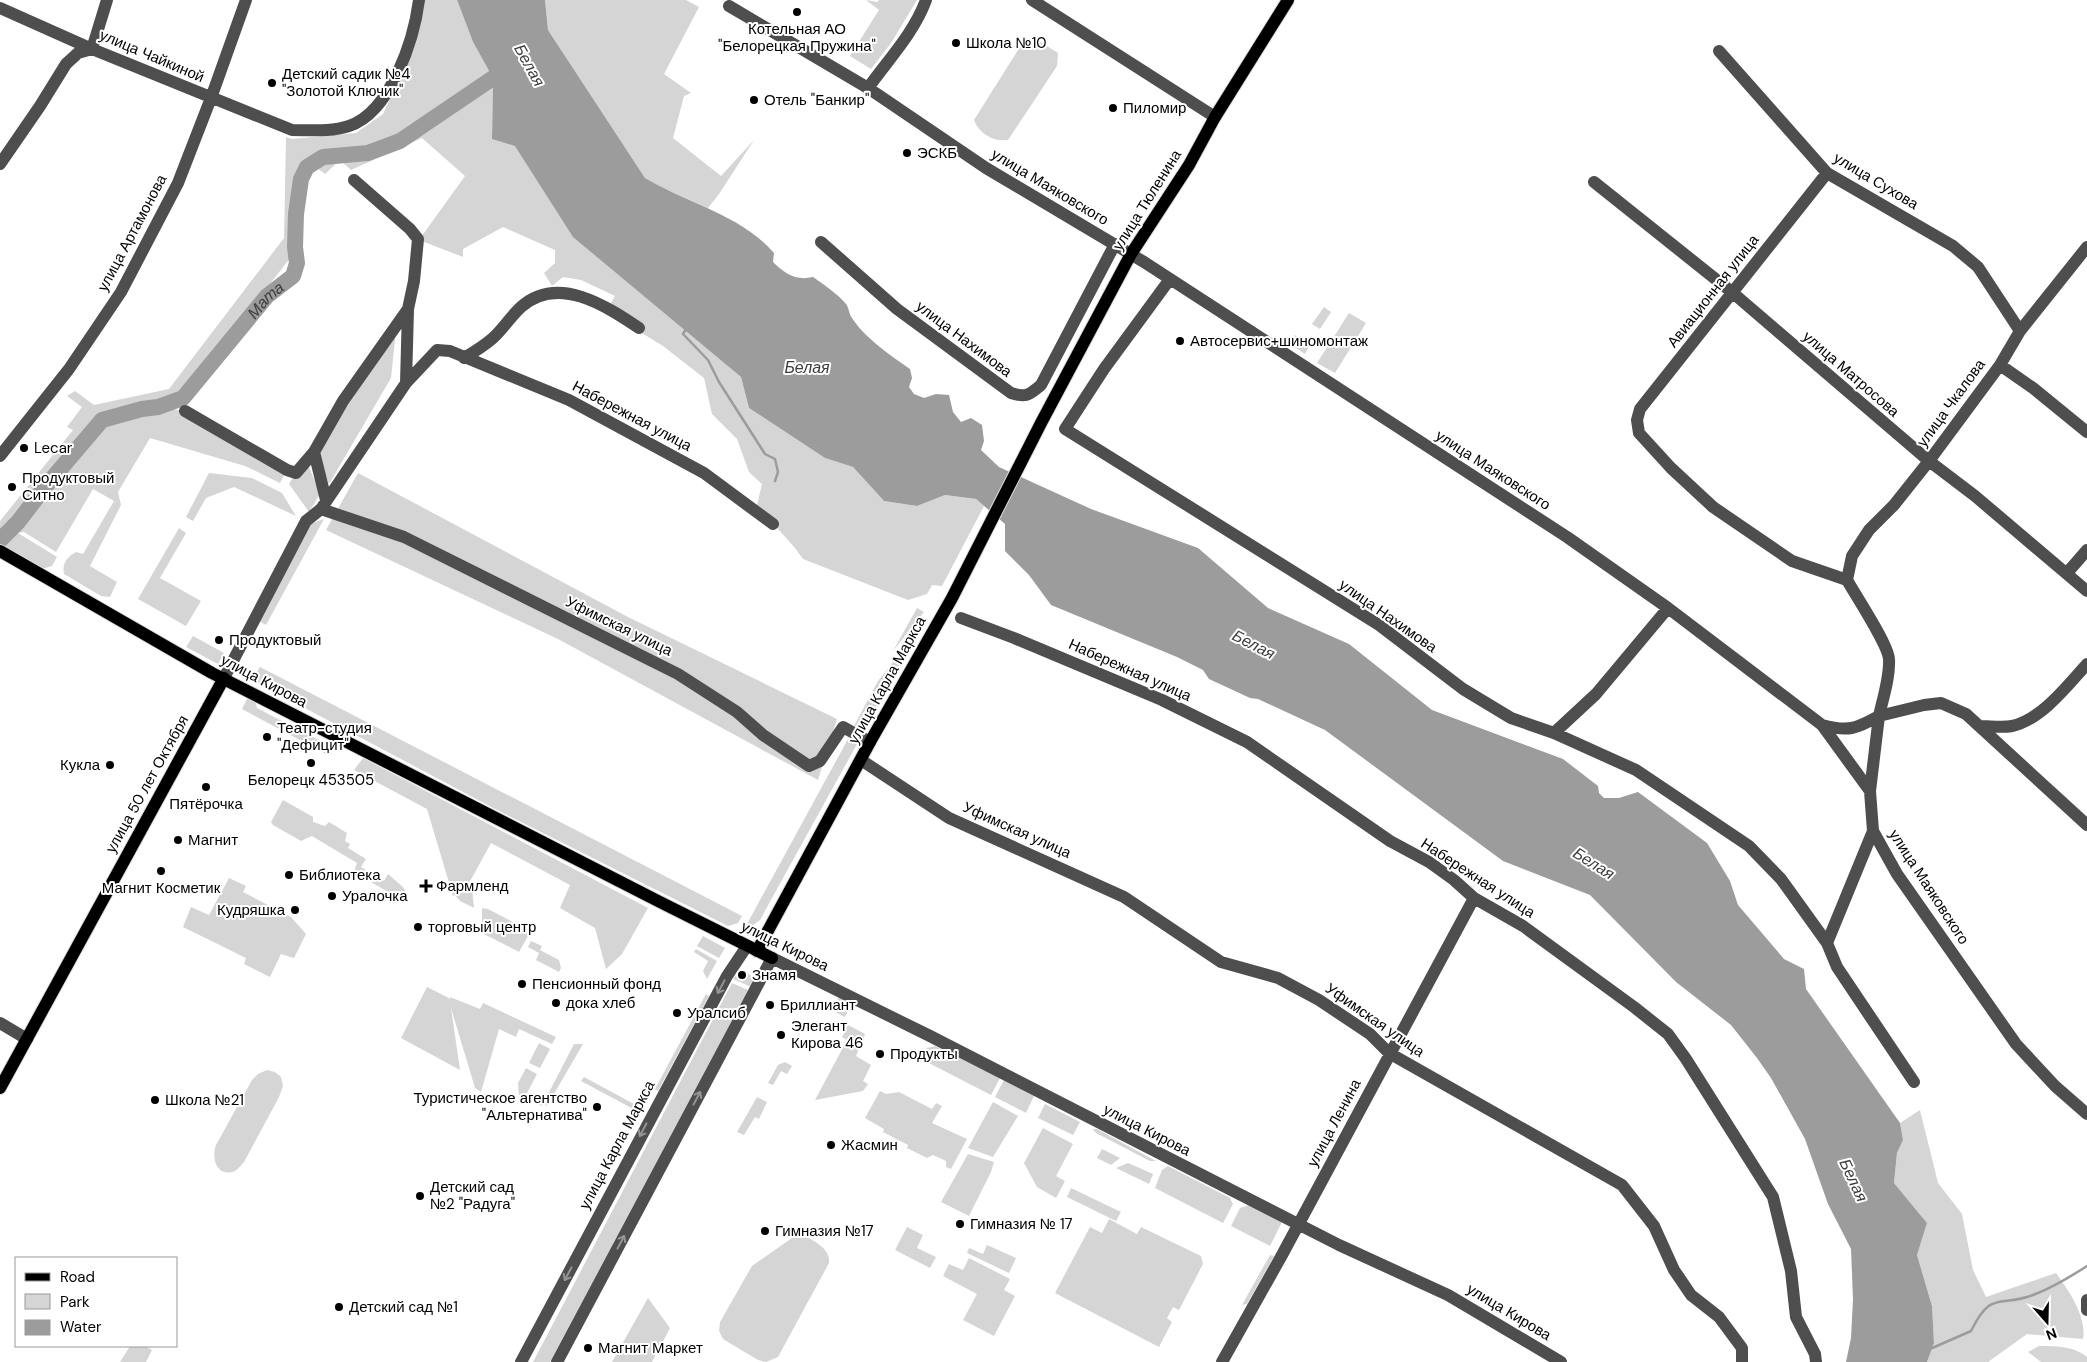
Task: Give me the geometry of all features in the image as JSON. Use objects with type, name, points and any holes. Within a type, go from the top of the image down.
[{"type":"main road","name":"улица Тюленина","points":[[1041,423],[1131,254],[1288,0]]},
{"type":"main road","name":"улица Карла Маркса","points":[[752,948],[952,598],[1041,423]]},
{"type":"main road","name":"улица Кирова","points":[[4,553],[224,678],[339,739],[772,958]]},
{"type":"main road","name":"улица 50 лет Октября","points":[[0,1088],[224,678]]},
{"type":"street","points":[[0,164],[66,64],[78,53],[92,49],[107,0]]},
{"type":"street","name":"улица Артамонова","points":[[0,456],[69,368],[121,292],[178,183],[246,0]]},
{"type":"street","name":"улица Чайкиной","points":[[0,8],[92,49],[292,130],[326,130],[350,126],[367,115],[394,81],[405,58],[419,0]]},
{"type":"street","points":[[868,88],[884,69],[922,11],[926,0]]},
{"type":"street","points":[[1032,0],[1051,5],[1215,117]]},
{"type":"street","name":"улица Маяковского","points":[[729,6],[868,88],[986,168],[1131,254],[1567,537],[1668,608],[1822,725],[1870,791],[1873,831],[1897,874],[2016,1044],[2055,1086],[2087,1114]]},
{"type":"street","name":"улица Сухова","points":[[1719,51],[1827,174],[1953,246],[1978,267],[2020,331]]},
{"type":"street","name":"Авиационная улица","points":[[1827,174],[1640,409],[1637,420],[1639,433],[1671,468],[1713,507],[1792,561],[1847,580]]},
{"type":"street","points":[[354,180],[410,229],[418,239],[414,281],[408,309],[406,383]]},
{"type":"street","name":"улица Матросова","points":[[1594,182],[1733,293],[1929,461],[1975,496],[2087,591]]},
{"type":"street","name":"улица Нахимова","points":[[821,242],[897,308],[1011,393],[1022,397],[1032,393],[1041,384],[1115,244]]},
{"type":"street","name":"улица Чкалова","points":[[1847,580],[1852,556],[1869,530],[1894,505],[1929,461],[2000,365],[2020,331],[2087,247]]},
{"type":"street","name":"улица Нахимова","points":[[1170,279],[1104,369],[1065,429],[1379,625],[1463,689],[1511,718],[1554,733],[1636,770],[1749,846],[1781,879],[1827,943],[1837,967],[1914,1082]]},
{"type":"street","points":[[464,358],[493,338],[522,306],[540,296],[567,292],[608,307],[639,328]]},
{"type":"street","points":[[185,411],[287,470],[296,473],[314,452],[343,402],[408,309]]},
{"type":"street","name":"улица 50 лет Октября","points":[[224,678],[306,521],[324,505],[406,383],[437,350]]},
{"type":"street","name":"Набережная улица","points":[[437,350],[450,351],[569,400],[704,473],[773,524]]},
{"type":"street","points":[[2000,365],[2033,388],[2087,432]]},
{"type":"street","points":[[314,452],[324,505]]},
{"type":"street","name":"Уфимская улица","points":[[324,505],[404,537],[678,674],[738,712],[762,735],[809,766],[820,761],[843,727],[870,742]]},
{"type":"street","points":[[2067,573],[2087,550]]},
{"type":"street","points":[[1847,580],[1885,644],[1889,656],[1889,672],[1879,716],[1870,791]]},
{"type":"street","points":[[1554,733],[1596,694],[1668,608]]},
{"type":"street","name":"Набережная улица","points":[[961,618],[1014,638],[1162,700],[1247,742],[1390,841],[1429,862],[1454,880],[1474,898],[1522,926],[1668,1034],[1686,1059],[1773,1197],[1791,1271],[1796,1317],[1816,1362]]},
{"type":"street","points":[[1980,726],[2012,726],[2029,720],[2042,711],[2087,664]]},
{"type":"street","points":[[1822,725],[1840,730],[1851,730],[1879,716],[1924,705],[1941,703],[1966,714],[2087,825]]},
{"type":"street","name":"Уфимская улица","points":[[861,760],[949,818],[1124,897],[1221,962],[1278,978],[1319,1000],[1370,1034],[1389,1053],[1622,1185],[1654,1226],[1674,1270],[1691,1295],[1718,1317],[1742,1348],[1742,1362]]},
{"type":"street","points":[[1827,943],[1873,831]]},
{"type":"street","name":"улица Ленина","points":[[1222,1362],[1299,1225],[1389,1053],[1474,898]]},
{"type":"street","name":"улица Карла Маркса","points":[[520,1362],[727,976],[752,948]]},
{"type":"street","points":[[557,1362],[772,958]]},
{"type":"street","name":"улица Кирова","points":[[772,958],[921,1031],[1339,1246],[1448,1295],[1561,1362]]},
{"type":"street","points":[[0,1023],[27,1039]]},
{"type":"street","points":[[2087,1300],[2087,1310]]},
{"type":"green space","points":[[420,0],[457,0],[473,42],[493,78],[492,139],[515,145],[574,237],[741,377],[749,408],[825,458],[853,467],[884,501],[917,506],[945,495],[976,499],[984,506],[942,586],[932,585],[927,594],[908,600],[803,559],[757,505],[762,484],[749,472],[737,439],[712,414],[704,378],[663,346],[606,311],[615,296],[581,280],[563,277],[552,286],[544,273],[555,263],[555,250],[503,227],[463,249],[463,257],[419,240],[465,176],[422,138],[351,170],[340,160],[325,174],[313,165],[305,177],[298,248],[172,409],[185,411],[287,470],[280,483],[245,466],[150,438],[118,492],[121,505],[90,566],[117,582],[110,597],[101,596],[64,574],[66,561],[76,552],[83,554],[114,501],[93,489],[56,552],[24,532],[18,533],[57,557],[52,566],[42,569],[0,545],[0,521],[73,430],[67,427],[82,407],[67,396],[75,391],[94,405],[169,389],[284,238],[286,137],[292,139],[356,133],[383,114],[408,61]]},
{"type":"green space","points":[[545,0],[686,0],[699,7],[664,74],[691,93],[684,96],[673,138],[721,176],[754,140],[708,208],[645,178],[548,30]]},
{"type":"green space","points":[[866,0],[877,2],[879,0],[917,0],[891,43],[871,69],[850,56],[879,10]]},
{"type":"green space","points":[[1025,39],[1036,39],[1058,53],[1057,66],[1008,140],[997,140],[983,133],[974,120]]},
{"type":"green space","points":[[1324,307],[1331,312],[1320,329],[1312,324]]},
{"type":"green space","points":[[1349,313],[1366,323],[1335,373],[1317,363]]},
{"type":"green space","points":[[397,321],[391,378],[329,484],[313,446]]},
{"type":"green space","points":[[1295,335],[1310,345],[1305,354],[1290,344]]},
{"type":"green space","points":[[305,457],[320,494],[309,512],[289,484]]},
{"type":"green space","points":[[209,473],[252,478],[282,493],[296,516],[234,487],[206,498],[193,521],[186,517]]},
{"type":"green space","points":[[358,473],[628,617],[837,719],[818,780],[558,639],[326,530]]},
{"type":"green space","points":[[324,519],[266,625],[259,621],[310,524]]},
{"type":"green space","points":[[179,528],[186,533],[160,578],[201,601],[186,626],[138,599]]},
{"type":"green space","points":[[917,608],[924,612],[893,651]]},
{"type":"green space","points":[[919,629],[869,722],[861,728],[854,726],[878,681]]},
{"type":"green space","points":[[193,636],[224,653],[218,664],[186,647]]},
{"type":"green space","points":[[260,667],[742,916],[738,923],[728,926],[495,809],[252,680]]},
{"type":"green space","points":[[248,697],[255,700],[257,708],[328,745],[326,754],[242,709]]},
{"type":"green space","points":[[848,739],[857,744],[760,920],[752,926],[747,924]]},
{"type":"green space","points":[[363,758],[648,908],[622,954],[606,969],[595,928],[560,908],[570,885],[491,843],[468,885],[472,889],[474,908],[460,901],[455,895],[453,896],[427,809],[354,770]]},
{"type":"green space","points":[[283,800],[313,817],[313,822],[325,826],[329,822],[347,833],[345,841],[350,844],[348,848],[366,859],[361,867],[384,881],[388,874],[403,887],[407,894],[404,899],[400,899],[354,872],[357,863],[312,836],[301,841],[273,825],[271,822]]},
{"type":"green space","points":[[229,878],[246,886],[243,892],[291,917],[306,934],[294,958],[281,954],[270,977],[244,964],[246,958],[183,927],[191,907],[209,915]]},
{"type":"green space","points":[[482,908],[488,909],[526,929],[528,936],[519,952],[484,934]]},
{"type":"green space","points":[[703,936],[725,948],[719,958],[697,946]]},
{"type":"green space","points":[[531,941],[542,946],[540,950],[559,960],[561,968],[559,972],[536,960],[539,953],[528,947]]},
{"type":"green space","points":[[696,949],[717,961],[707,979],[703,971],[708,961],[694,952]]},
{"type":"green space","points":[[740,971],[747,972],[754,979],[751,987],[733,979]]},
{"type":"green space","points":[[732,983],[748,990],[550,1362],[533,1362]]},
{"type":"green space","points":[[427,987],[450,1000],[450,997],[480,1009],[483,1003],[556,1037],[552,1044],[519,1029],[516,1037],[499,1029],[481,1092],[475,1088],[451,1008],[460,1070],[401,1038]]},
{"type":"green space","points":[[706,994],[709,996],[658,1091],[655,1089]]},
{"type":"green space","points":[[839,997],[852,1004],[845,1017],[831,1010]]},
{"type":"green space","points":[[848,1025],[865,1034],[856,1056],[871,1065],[863,1081],[868,1084],[863,1091],[815,1100],[847,1040],[842,1037]]},
{"type":"green space","points":[[539,1043],[550,1049],[540,1068],[529,1063]]},
{"type":"green space","points":[[574,1044],[583,1044],[547,1106],[543,1104]]},
{"type":"green space","points":[[935,1046],[1000,1078],[991,1095],[921,1059],[927,1048]]},
{"type":"green space","points":[[785,1062],[792,1066],[787,1074],[781,1071],[773,1085],[768,1083],[778,1065]]},
{"type":"green space","points":[[526,1068],[537,1074],[526,1095],[543,1104],[542,1106],[519,1096],[518,1083]]},
{"type":"green space","points":[[267,1070],[275,1072],[281,1077],[283,1086],[279,1097],[244,1162],[235,1171],[224,1172],[220,1170],[215,1161],[216,1145],[252,1080],[258,1074]]},
{"type":"green space","points":[[584,1077],[634,1104],[638,1097],[645,1097],[637,1111],[581,1081]]},
{"type":"green space","points":[[1004,1080],[1034,1096],[1026,1113],[995,1097]]},
{"type":"green space","points":[[880,1091],[886,1094],[899,1092],[932,1109],[936,1103],[942,1106],[932,1123],[967,1139],[951,1169],[946,1167],[946,1161],[933,1155],[927,1158],[907,1148],[908,1145],[883,1132],[884,1129],[865,1118]]},
{"type":"green space","points":[[757,1097],[767,1102],[759,1119],[755,1117],[744,1135],[737,1132]]},
{"type":"green space","points":[[993,1102],[1018,1116],[993,1157],[968,1148]]},
{"type":"green space","points":[[1045,1104],[1080,1122],[1073,1135],[1038,1118]]},
{"type":"green space","points":[[1920,1110],[1938,1183],[1962,1214],[1973,1270],[1986,1297],[2056,1273],[2080,1313],[2084,1331],[2083,1339],[2027,1334],[1988,1362],[1927,1362],[1934,1343],[1932,1306],[1917,1255],[1927,1223],[1894,1183],[1897,1153],[1903,1140],[1900,1123]]},
{"type":"green space","points":[[1043,1128],[1073,1144],[1056,1176],[1065,1181],[1056,1198],[1037,1187],[1024,1163]]},
{"type":"green space","points":[[1093,1129],[1097,1129],[1156,1161],[1150,1161],[1096,1133]]},
{"type":"green space","points":[[1102,1149],[1120,1158],[1111,1165],[1097,1158]]},
{"type":"green space","points":[[968,1154],[994,1162],[969,1216],[941,1202]]},
{"type":"green space","points":[[1128,1163],[1153,1174],[1149,1184],[1116,1168]]},
{"type":"green space","points":[[1168,1166],[1230,1198],[1233,1204],[1223,1223],[1155,1188],[1162,1170]]},
{"type":"green space","points":[[1071,1188],[1121,1212],[1116,1221],[1067,1197]]},
{"type":"green space","points":[[1249,1205],[1282,1222],[1270,1246],[1231,1226],[1240,1208]]},
{"type":"green space","points":[[1109,1219],[1137,1234],[1141,1227],[1201,1256],[1203,1264],[1179,1310],[1173,1307],[1167,1318],[1172,1322],[1159,1347],[1055,1293],[1090,1227],[1102,1233]]},
{"type":"green space","points":[[907,1227],[923,1235],[917,1248],[936,1257],[930,1268],[895,1250]]},
{"type":"green space","points":[[802,1234],[824,1249],[829,1258],[829,1263],[778,1357],[766,1362],[758,1360],[723,1339],[719,1331],[720,1322],[752,1266],[792,1238]]},
{"type":"green space","points":[[987,1245],[1016,1258],[1009,1273],[967,1253],[969,1248],[983,1254]]},
{"type":"green space","points":[[1270,1255],[1274,1256],[1247,1304],[1242,1305]]},
{"type":"green space","points":[[969,1258],[1010,1279],[1004,1290],[1015,1296],[994,1336],[963,1320],[977,1294],[943,1276],[949,1264],[963,1270]]},
{"type":"green space","points":[[648,1298],[670,1328],[652,1362],[612,1362]]},
{"type":"green space","points":[[2039,1346],[2071,1349],[2087,1357],[2087,1362],[2041,1362],[2028,1352]]},
{"type":"green space","points":[[129,1347],[147,1347],[152,1350],[146,1362],[120,1362]]},
{"type":"water","name":"Белая","points":[[457,0],[545,0],[548,30],[645,178],[730,219],[761,240],[774,253],[773,262],[782,270],[791,276],[801,278],[813,277],[835,293],[846,304],[851,316],[863,332],[910,369],[912,378],[909,387],[914,394],[924,398],[936,394],[949,395],[953,412],[961,422],[971,418],[982,425],[984,441],[981,450],[999,467],[1091,509],[1198,548],[1268,608],[1349,644],[1432,710],[1563,759],[1598,786],[1599,793],[1604,798],[1619,798],[1638,792],[1707,843],[1730,881],[1738,905],[1784,959],[1804,969],[1806,989],[1900,1123],[1903,1140],[1897,1153],[1894,1183],[1927,1223],[1917,1255],[1932,1306],[1934,1343],[1927,1362],[1846,1362],[1851,1338],[1853,1299],[1851,1249],[1828,1204],[1805,1139],[1771,1078],[1731,1025],[1676,982],[1590,895],[1503,861],[1325,730],[1209,679],[1203,670],[1177,657],[1051,605],[1029,575],[1005,551],[1005,524],[976,499],[945,495],[917,506],[884,501],[853,467],[825,458],[749,408],[741,377],[573,237],[515,146],[492,139],[493,78],[473,42]]},
{"type":"waterway","name":"Мата","points":[[0,540],[18,522],[102,420],[142,409],[158,407],[183,398],[267,296],[293,276],[297,263],[295,247],[296,214],[301,179],[307,167],[323,157],[368,153],[400,141],[493,78],[514,73]]},
{"type":"waterway","points":[[686,329],[683,334],[708,360],[719,382],[765,454],[775,459],[778,472],[775,481]]},
{"type":"waterway","points":[[1930,1349],[1971,1331],[1978,1318],[1991,1305],[1997,1302],[2021,1299],[2040,1292],[2087,1266]]},
{"type":"place","name":"Котельная АО \"Белорецкая Пружина\"","points":[[797,12]]},
{"type":"place","name":"Школа №10","points":[[956,43]]},
{"type":"place","name":"Детский садик №4 \"Золотой Ключик\"","points":[[272,83]]},
{"type":"place","name":"Отель \"Банкир\"","points":[[754,100]]},
{"type":"place","name":"Пиломир","points":[[1113,108]]},
{"type":"place","name":"ЭСКБ","points":[[907,153]]},
{"type":"place","name":"Автосервис+шиномонтаж","points":[[1180,341]]},
{"type":"place","name":"Lecar","points":[[24,448]]},
{"type":"place","name":"Продуктовый Ситно","points":[[12,487]]},
{"type":"place","name":"Продуктовый","points":[[219,640]]},
{"type":"place","name":"Театр-студия \"Дефицит\"","points":[[267,737]]},
{"type":"place","name":"Белорецк 453505","points":[[311,763]]},
{"type":"place","name":"Кукла","points":[[110,765]]},
{"type":"place","name":"Пятёрочка","points":[[206,787]]},
{"type":"place","name":"Магнит","points":[[178,840]]},
{"type":"place","name":"Магнит Косметик","points":[[161,871]]},
{"type":"place","name":"Библиотека","points":[[289,875]]},
{"type":"place","name":"Фармленд","points":[[426,886]]},
{"type":"place","name":"Уралочка","points":[[332,896]]},
{"type":"place","name":"Кудряшка","points":[[295,910]]},
{"type":"place","name":"торговый центр","points":[[418,927]]},
{"type":"place","name":"Знамя","points":[[742,975]]},
{"type":"place","name":"Пенсионный фонд","points":[[522,984]]},
{"type":"place","name":"дока хлеб","points":[[556,1003]]},
{"type":"place","name":"Бриллиант","points":[[770,1005]]},
{"type":"place","name":"Уралсиб","points":[[677,1013]]},
{"type":"place","name":"Элегант Кирова 46","points":[[781,1035]]},
{"type":"place","name":"Продукты","points":[[880,1054]]},
{"type":"place","name":"Школа №21","points":[[155,1100]]},
{"type":"place","name":"Туристическое агентство \"Альтернатива\"","points":[[597,1107]]},
{"type":"place","name":"Жасмин","points":[[831,1145]]},
{"type":"place","name":"Детский сад №2 \"Радуга\"","points":[[420,1196]]},
{"type":"place","name":"Гимназия № 17","points":[[960,1224]]},
{"type":"place","name":"Гимназия №17","points":[[765,1231]]},
{"type":"place","name":"Детский сад №1","points":[[339,1307]]},
{"type":"place","name":"Магнит Маркет","points":[[588,1348]]}]
